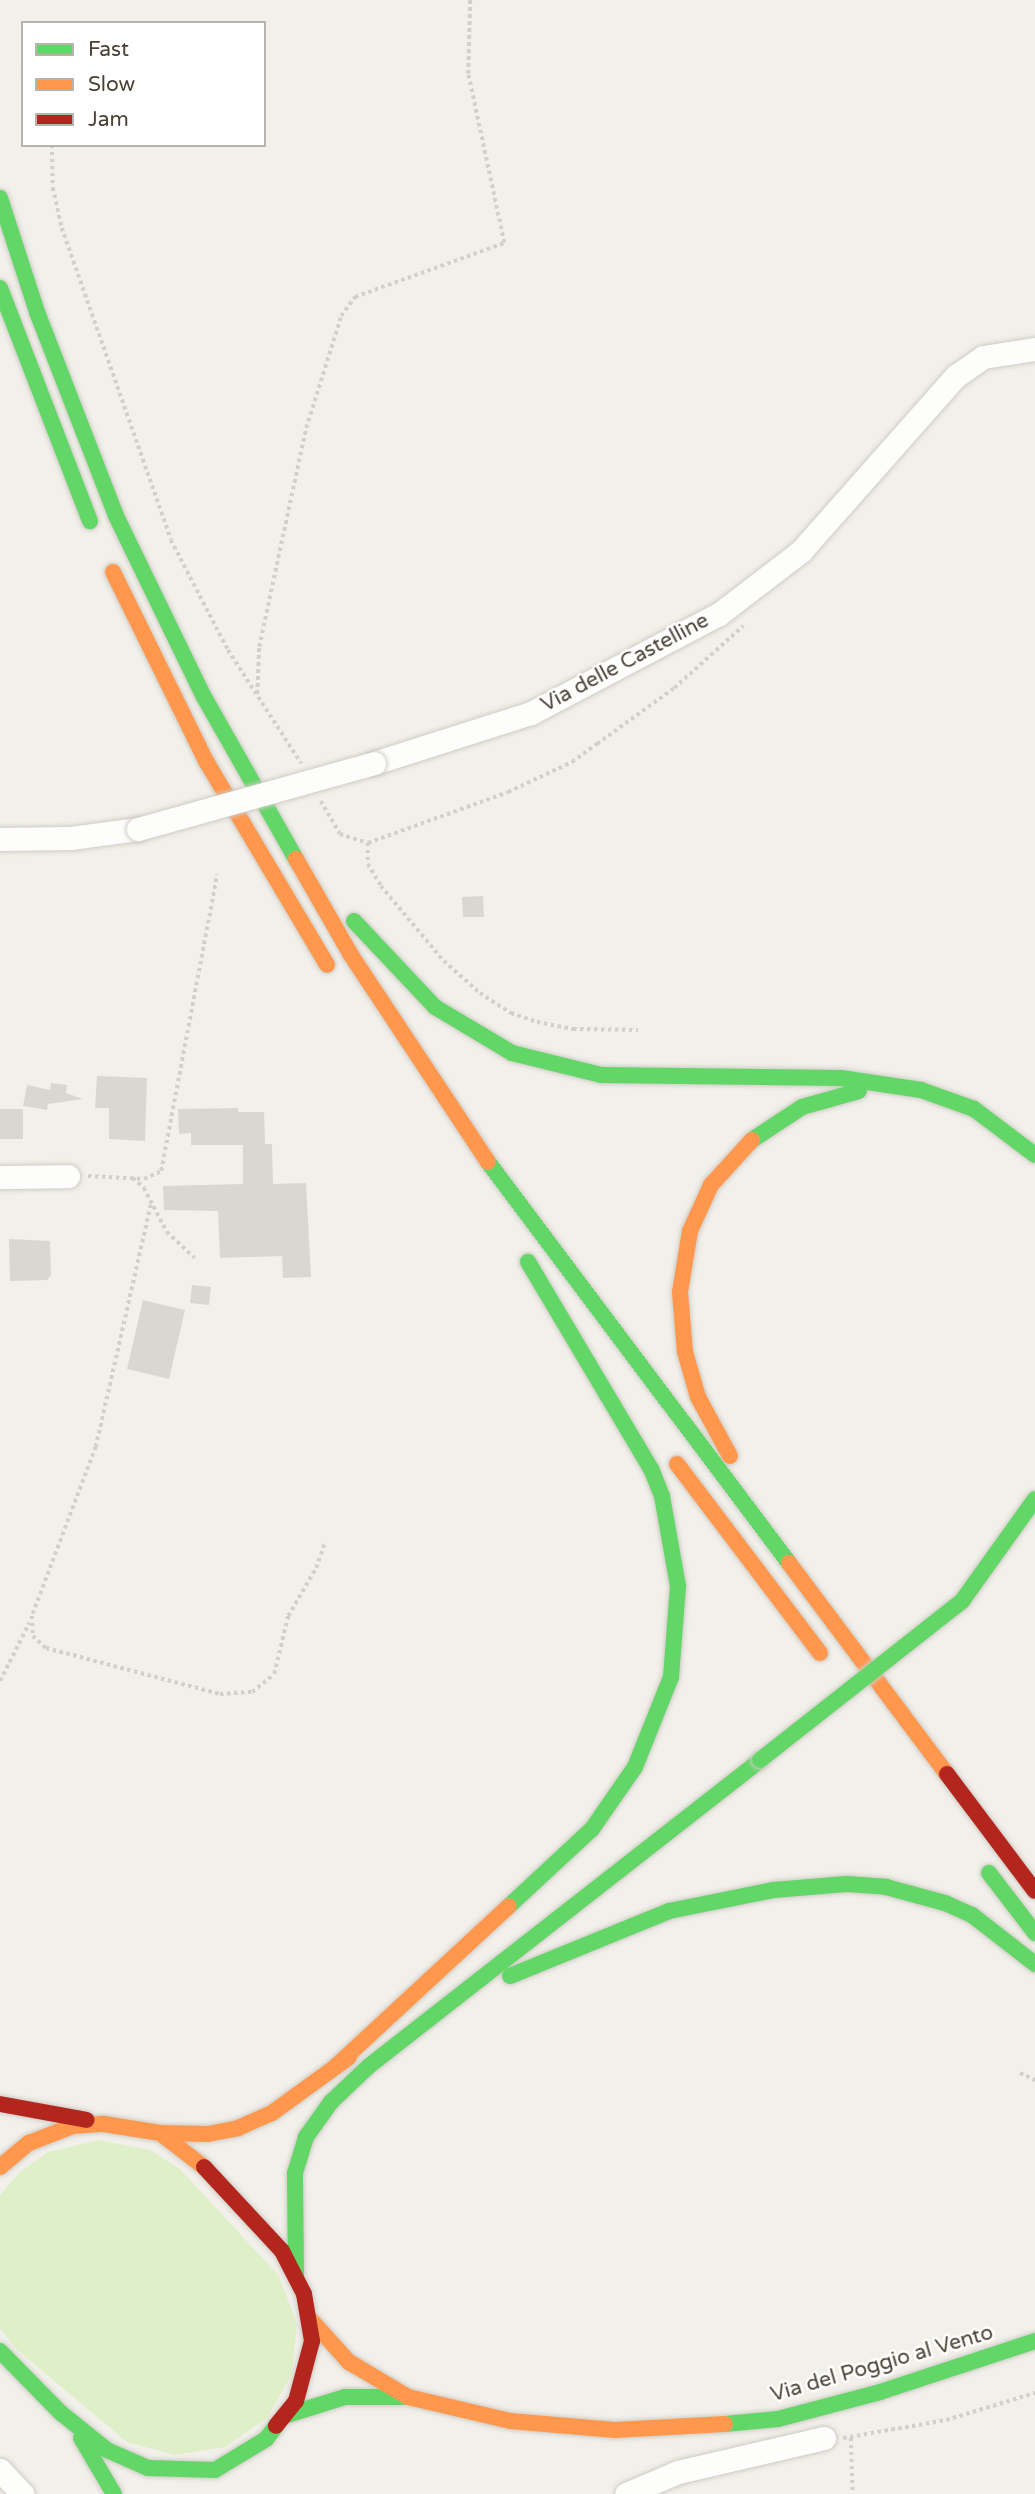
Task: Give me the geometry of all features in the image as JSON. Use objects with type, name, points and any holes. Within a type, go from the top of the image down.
[{"type":"main road","points":[[0,198],[37,312],[116,516],[204,697],[281,838],[380,1001],[500,1180],[1035,1891]]},
{"type":"main road","points":[[0,288],[51,430],[100,545],[206,761],[335,978]]},
{"type":"main road","points":[[281,838],[412,986],[458,1024],[512,1053],[601,1075],[841,1078],[935,1093],[974,1109],[1035,1154]]},
{"type":"main road","points":[[837,1631],[698,1397],[680,1319],[684,1255],[711,1185],[760,1132],[824,1099],[897,1087]]},
{"type":"main road","points":[[515,1243],[633,1405]]},
{"type":"main road","points":[[334,2068],[592,1829],[635,1768],[671,1677],[678,1586],[662,1496],[651,1469],[528,1262]]},
{"type":"main road","points":[[666,1448],[864,1709]]},
{"type":"main road","points":[[194,2488],[215,2470],[260,2443],[287,2415],[307,2372],[311,2320],[296,2274],[293,2190],[306,2137],[350,2082],[438,2016],[612,1873],[962,1601],[1035,1499]]},
{"type":"main road","points":[[979,1859],[1035,1933]]},
{"type":"main road","points":[[0,2104],[160,2133],[208,2134],[238,2129],[272,2113],[545,1915],[612,1873]]},
{"type":"main road","points":[[438,2016],[508,1977],[614,1930],[720,1899],[809,1885],[886,1887],[945,1903],[972,1915],[1035,1964]]},
{"type":"main road","points":[[0,2167],[43,2136],[72,2126],[104,2124]]},
{"type":"main road","points":[[160,2133],[216,2176],[265,2229],[296,2274]]},
{"type":"main road","name":"Via del Poggio al Vento","points":[[311,2320],[349,2362],[408,2398]]},
{"type":"main road","name":"Via del Poggio al Vento","points":[[287,2415],[345,2397],[408,2398],[463,2413],[544,2425],[671,2430],[818,2410],[1035,2341]]},
{"type":"main road","points":[[2,2356],[61,2413],[107,2450],[133,2463],[164,2471],[215,2470]]},
{"type":"main road","points":[[61,2413],[88,2447],[114,2494]]},
{"type":"street","name":"Via delle Castelline","points":[[0,839],[71,838],[138,829],[374,763],[531,713],[719,614],[801,551],[956,376],[983,357],[1035,349]]},
{"type":"street","points":[[0,1177],[68,1176]]},
{"type":"street","points":[[626,2494],[678,2472],[824,2438]]},
{"type":"street","points":[[0,2470],[22,2494]]},
{"type":"path","points":[[257,696],[259,647],[306,429],[341,316],[355,297],[504,243],[468,74],[470,0]]},
{"type":"path","points":[[52,147],[53,188],[62,228],[152,491],[198,597],[257,696],[303,766]]},
{"type":"path","points":[[319,797],[340,834],[368,843],[508,792],[572,762],[674,688],[749,619]]},
{"type":"path","points":[[368,843],[368,864],[382,886],[444,961],[480,993],[511,1013],[537,1022],[573,1029],[638,1030]]},
{"type":"path","points":[[68,1176],[156,1177],[161,1171],[217,874]]},
{"type":"path","points":[[133,1178],[177,1244],[195,1258]]},
{"type":"path","points":[[0,1681],[32,1616],[96,1447],[151,1205]]},
{"type":"path","points":[[32,1616],[33,1636],[46,1648],[220,1694],[252,1692],[274,1674],[288,1616],[316,1569],[325,1542]]},
{"type":"path","points":[[1020,2073],[1035,2080]]},
{"type":"path","points":[[824,2438],[851,2438],[946,2420],[1035,2393]]},
{"type":"path","points":[[851,2438],[853,2494]]},
{"type":"green space","points":[[99,2140],[150,2150],[180,2169],[279,2276],[297,2324],[292,2374],[267,2418],[225,2447],[175,2455],[127,2442],[15,2348],[0,2328],[0,2195],[19,2173],[48,2152]]},
{"type":"building","points":[[483,896],[484,917],[463,917],[462,897]]},
{"type":"building","points":[[97,1076],[147,1078],[145,1141],[109,1139],[109,1108],[95,1108]]},
{"type":"building","points":[[51,1083],[67,1085],[66,1093],[83,1099],[48,1104],[47,1110],[23,1106],[27,1085],[50,1090]]},
{"type":"building","points":[[238,1108],[238,1112],[264,1112],[265,1144],[272,1144],[273,1184],[306,1183],[311,1277],[283,1278],[282,1256],[220,1258],[218,1211],[164,1210],[163,1186],[243,1184],[243,1145],[191,1145],[191,1133],[179,1134],[178,1109]]},
{"type":"building","points":[[0,1109],[23,1109],[23,1139],[0,1139]]},
{"type":"building","points":[[9,1239],[50,1241],[51,1275],[47,1280],[10,1281]]},
{"type":"building","points":[[192,1285],[211,1287],[209,1305],[190,1303]]},
{"type":"building","points":[[143,1300],[185,1310],[169,1379],[127,1369]]},
{"type":"traffic: fast","points":[[0,198],[37,312],[116,516],[204,697],[296,859]]},
{"type":"traffic: fast","points":[[0,288],[90,521]]},
{"type":"traffic: fast","points":[[354,921],[435,1007],[512,1053],[601,1075],[841,1078],[921,1090],[974,1109],[1035,1155]]},
{"type":"traffic: fast","points":[[752,1140],[802,1107],[859,1091]]},
{"type":"traffic: fast","points":[[488,1162],[789,1563]]},
{"type":"traffic: fast","points":[[509,1906],[592,1829],[635,1767],[671,1677],[678,1586],[662,1496],[651,1469],[528,1262]]},
{"type":"traffic: fast","points":[[760,1760],[962,1601],[1035,1499]]},
{"type":"traffic: fast","points":[[296,2274],[295,2173],[306,2137],[331,2102],[369,2066],[760,1760]]},
{"type":"traffic: fast","points":[[989,1873],[1035,1933]]},
{"type":"traffic: fast","points":[[510,1976],[669,1911],[773,1890],[847,1884],[886,1887],[945,1903],[972,1915],[1035,1964]]},
{"type":"traffic: fast","points":[[725,2424],[778,2419],[880,2392],[1035,2341]]},
{"type":"traffic: fast","points":[[0,2351],[61,2413],[107,2450],[148,2468],[215,2470],[266,2439],[276,2426]]},
{"type":"traffic: fast","points":[[287,2415],[345,2397],[403,2397]]},
{"type":"traffic: fast","points":[[81,2438],[114,2494]]},
{"type":"traffic: slow","points":[[113,572],[206,761],[327,965]]},
{"type":"traffic: slow","points":[[296,859],[351,955],[488,1162]]},
{"type":"traffic: slow","points":[[730,1456],[698,1397],[685,1352],[680,1292],[690,1231],[711,1185],[752,1140]]},
{"type":"traffic: slow","points":[[677,1464],[820,1653]]},
{"type":"traffic: slow","points":[[789,1563],[947,1774]]},
{"type":"traffic: slow","points":[[334,2068],[509,1906]]},
{"type":"traffic: slow","points":[[160,2133],[208,2134],[238,2128],[272,2113],[349,2057]]},
{"type":"traffic: slow","points":[[0,2167],[29,2143],[73,2126],[104,2124],[160,2133],[204,2167]]},
{"type":"traffic: slow","points":[[311,2320],[349,2362],[408,2397],[510,2421],[615,2430],[725,2424]]},
{"type":"traffic: jam","points":[[947,1774],[1035,1891]]},
{"type":"traffic: jam","points":[[0,2104],[87,2120]]},
{"type":"traffic: jam","points":[[204,2167],[282,2251],[304,2294],[312,2341],[296,2401],[276,2426]]}]
